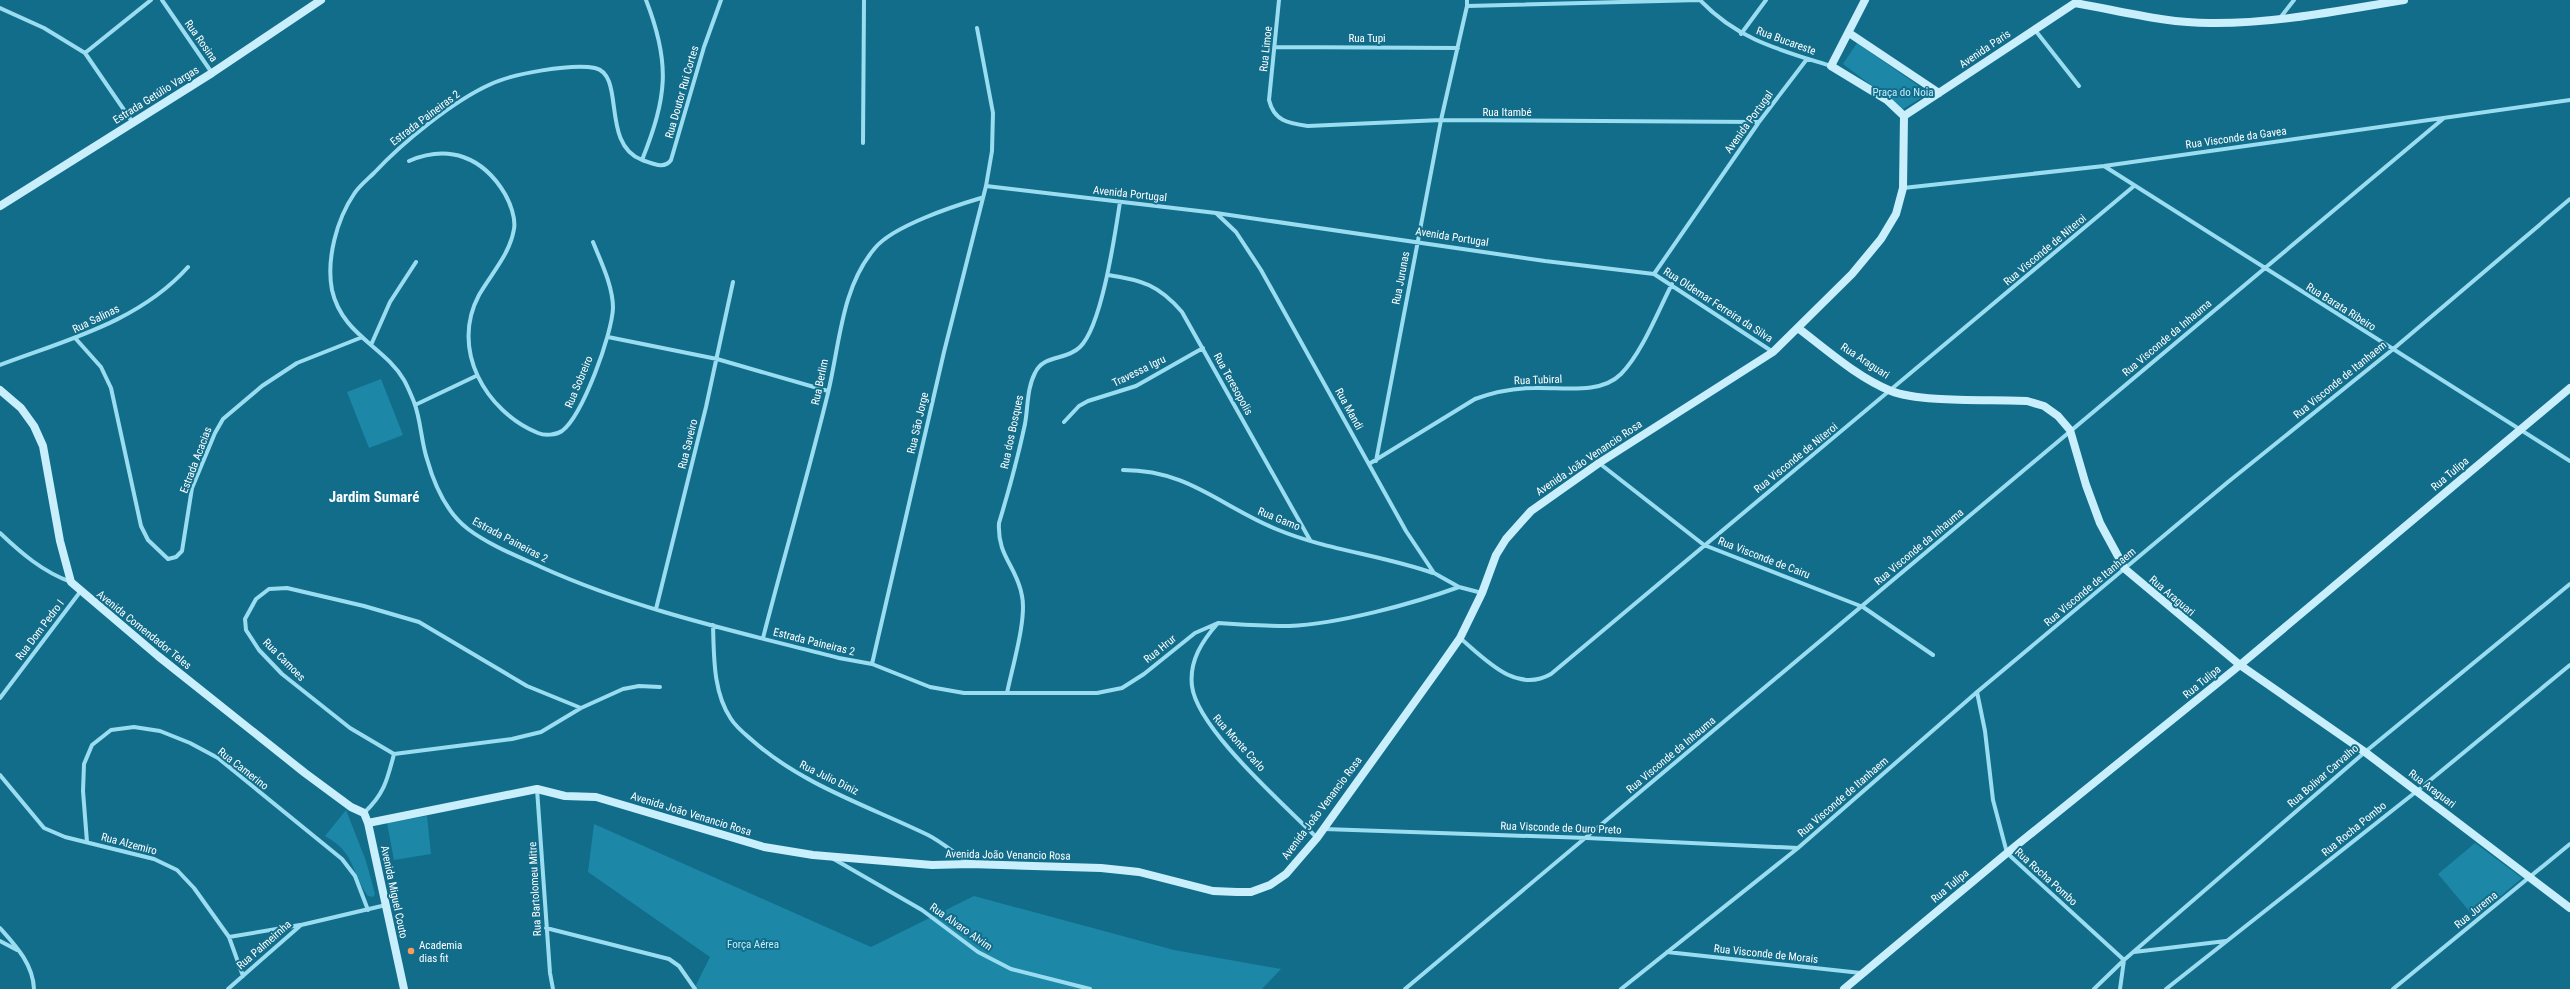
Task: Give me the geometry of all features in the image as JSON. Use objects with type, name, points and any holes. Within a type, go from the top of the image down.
[{"type":"main road","name":"Estrada Getúlio Vargas","points":[[0,206],[212,73],[321,0]]},
{"type":"main road","points":[[1864,0],[1849,33],[1831,66],[1887,100],[1904,116]]},
{"type":"main road","points":[[2076,1],[2182,22],[2215,23],[2279,20],[2404,0]]},
{"type":"main road","name":"Avenida Paris","points":[[1904,116],[2076,1]]},
{"type":"main road","points":[[1849,33],[1939,93]]},
{"type":"main road","name":"Avenida João Venancio Rosa","points":[[368,823],[536,788],[565,796],[596,797],[764,847],[830,857],[919,864],[1101,868],[1139,872],[1213,891],[1251,892],[1270,885],[1286,874],[1317,838],[1460,638],[1482,593],[1496,555],[1506,539],[1526,517],[1552,494],[1598,463],[1773,352],[1852,274],[1881,239],[1896,214],[1903,188],[1904,116]]},
{"type":"main road","name":"Rua Araguari","points":[[1798,328],[1866,378],[1892,391],[1917,397],[2027,401],[2044,406],[2058,416],[2070,430],[2100,523],[2125,569],[2240,666],[2365,752],[2570,908]]},
{"type":"main road","name":"Rua Tulipa","points":[[1844,989],[2007,853],[2240,666],[2570,388]]},
{"type":"main road","name":"Avenida Comendador Teles","points":[[0,390],[21,408],[34,426],[43,446],[60,541],[71,582],[80,592],[134,638],[305,773],[351,808],[364,813]]},
{"type":"main road","points":[[364,813],[368,823]]},
{"type":"main road","name":"Avenida Miguel Couto","points":[[368,823],[404,989]]},
{"type":"street","points":[[85,53],[151,0]]},
{"type":"street","name":"Rua Rosina","points":[[162,0],[212,73]]},
{"type":"street","points":[[642,160],[656,122],[664,87],[662,48],[646,0]]},
{"type":"street","name":"Rua Doutor Rui Cortes","points":[[642,160],[665,166],[671,160],[704,47],[721,0]]},
{"type":"street","points":[[863,143],[864,0]]},
{"type":"street","name":"Rua Limoe","points":[[1270,100],[1280,0]]},
{"type":"street","points":[[1467,0],[1467,6],[1585,1],[1700,0]]},
{"type":"street","name":"Rua Bucareste","points":[[1700,0],[1719,19],[1741,34],[1775,49],[1831,66]]},
{"type":"street","points":[[1741,34],[1766,0]]},
{"type":"street","points":[[2279,20],[2294,0]]},
{"type":"street","name":"Rua Jurunas","points":[[1376,460],[1440,120],[1467,6]]},
{"type":"street","points":[[0,8],[44,28],[85,53],[133,123]]},
{"type":"street","name":"Rua São Jorge","points":[[872,664],[981,198],[986,186],[992,151],[993,113],[977,28]]},
{"type":"street","points":[[2034,30],[2079,86]]},
{"type":"street","name":"Rua Tupi","points":[[1275,47],[1458,48]]},
{"type":"street","name":"Avenida Portugal","points":[[986,186],[1216,213],[1654,274],[1759,122],[1807,59]]},
{"type":"street","name":"Estrada Paineiras 2","points":[[642,160],[632,156],[623,146],[617,130],[614,105],[608,78],[597,68],[534,72],[492,83],[461,102],[395,151],[354,193],[344,214],[336,237],[331,264],[332,290],[341,311],[360,338],[371,345],[404,379],[415,405],[427,461],[444,500],[454,516],[469,530],[512,554],[607,595],[713,626],[839,658],[872,664]]},
{"type":"street","name":"Rua Itambé","points":[[1270,100],[1272,110],[1277,117],[1291,124],[1302,125],[1440,120],[1759,122]]},
{"type":"street","name":"Rua Visconde da Gavea","points":[[1903,188],[2104,166],[2570,100]]},
{"type":"street","name":"Rua Visconde da Inhauma","points":[[1405,989],[1863,607],[2070,430],[2444,118]]},
{"type":"street","name":"Rua Sobreiro","points":[[409,161],[440,152],[455,155],[475,162],[489,172],[511,204],[515,228],[509,247],[479,295],[470,319],[469,352],[476,376],[486,392],[511,416],[539,433],[551,435],[561,432],[570,424],[581,406],[608,337],[613,306],[605,272],[593,242]]},
{"type":"street","name":"Rua Barata Ribeiro","points":[[2104,166],[2392,350],[2570,461]]},
{"type":"street","name":"Rua Visconde de Niteroi","points":[[1460,638],[1510,677],[1524,682],[1540,681],[1552,674],[1704,545],[1892,391],[2134,186]]},
{"type":"street","name":"Rua Berlim","points":[[763,638],[828,391],[842,319],[858,270],[876,246],[905,227],[944,210],[981,198]]},
{"type":"street","name":"Rua Visconde de Itanhaem","points":[[1621,989],[1798,848],[1977,692],[2392,350],[2570,199]]},
{"type":"street","name":"Rua dos Bosques","points":[[1007,693],[1024,609],[1019,584],[1002,553],[999,536],[999,523],[1025,422],[1034,375],[1039,366],[1046,360],[1068,355],[1080,347],[1093,324],[1108,275],[1120,202]]},
{"type":"street","name":"Rua Mandi","points":[[1216,213],[1236,232],[1261,270],[1406,531],[1434,573],[1459,587],[1482,593]]},
{"type":"street","points":[[371,345],[390,302],[416,262]]},
{"type":"street","name":"Rua Salinas","points":[[0,365],[76,339],[106,326],[146,302],[175,282],[188,267]]},
{"type":"street","name":"Rua Oldemar Ferreira da Silva","points":[[1654,274],[1672,284],[1773,352]]},
{"type":"street","name":"Rua Teresopolis","points":[[1108,275],[1136,279],[1158,288],[1182,312],[1310,540]]},
{"type":"street","name":"Rua Saveiro","points":[[656,609],[717,359],[733,282]]},
{"type":"street","name":"Rua Tubiral","points":[[1369,464],[1475,399],[1492,393],[1536,387],[1584,387],[1609,383],[1620,375],[1632,360],[1672,284]]},
{"type":"street","points":[[608,337],[717,359],[828,391]]},
{"type":"street","name":"Estrada Acacias","points":[[76,339],[101,367],[106,377],[116,405],[141,526],[148,540],[168,558],[176,557],[182,551],[192,488],[222,420],[262,386],[297,363],[360,338]]},
{"type":"street","name":"Travessa Igru","points":[[1064,422],[1079,406],[1088,401],[1136,386],[1203,348]]},
{"type":"street","points":[[415,405],[476,376]]},
{"type":"street","name":"Rua Visconde de Cairu","points":[[1598,463],[1704,545],[1863,607],[1933,655]]},
{"type":"street","name":"Rua Gamo","points":[[1123,470],[1145,470],[1184,481],[1264,524],[1310,540],[1403,562],[1434,573]]},
{"type":"street","points":[[0,532],[35,563],[54,576],[71,582]]},
{"type":"street","name":"Rua Bolivar Carvalho","points":[[2094,989],[2124,960],[2365,752],[2570,584]]},
{"type":"street","name":"Rua Hrur","points":[[872,664],[930,687],[964,693],[1097,693],[1122,688],[1144,674],[1195,633],[1218,623],[1290,626],[1333,620],[1419,600],[1459,587]]},
{"type":"street","name":"Rua Camoes","points":[[394,754],[350,728],[313,700],[259,650],[246,630],[245,619],[256,599],[269,588],[287,588],[364,606],[419,622],[527,686],[581,708]]},
{"type":"street","name":"Rua Dom Pedro I","points":[[0,698],[80,592]]},
{"type":"street","name":"Rua Monte Carlo","points":[[1218,623],[1196,654],[1192,686],[1203,717],[1220,738],[1317,838]]},
{"type":"street","name":"Rua Julio Diniz","points":[[713,626],[714,669],[719,689],[731,719],[740,729],[767,753],[802,777],[930,836],[970,864]]},
{"type":"street","name":"Rua Rocha Pombo","points":[[2166,989],[2416,791],[2570,665]]},
{"type":"street","points":[[364,813],[378,800],[388,777],[394,754],[512,738],[541,732],[581,708],[623,689],[640,686],[660,687]]},
{"type":"street","name":"Rua Rocha Pombo","points":[[1977,692],[1985,731],[1993,800],[2007,853],[2124,960]]},
{"type":"street","name":"Rua Camerino","points":[[87,842],[83,791],[84,764],[92,745],[112,730],[134,727],[160,732],[190,743],[218,758],[342,858],[355,876],[368,910]]},
{"type":"street","name":"Rua Alzemiro","points":[[0,775],[44,828],[66,837],[154,859],[177,870],[194,888],[230,937],[243,976]]},
{"type":"street","name":"Rua Bartolomeu Mitre","points":[[536,788],[546,928],[553,989]]},
{"type":"street","name":"Rua Visconde de Ouro Preto","points":[[1323,829],[1587,838],[1798,848]]},
{"type":"street","name":"Rua Jurema","points":[[2393,989],[2570,844]]},
{"type":"street","name":"Rua Alvaro Alvim","points":[[830,857],[922,910],[978,952],[1011,969],[1090,989]]},
{"type":"street","name":"Rua Palmeirnha","points":[[228,989],[301,925],[386,905]]},
{"type":"street","points":[[230,937],[301,925]]},
{"type":"street","points":[[0,928],[20,952],[32,970],[34,989]]},
{"type":"street","points":[[546,928],[669,959],[680,966],[694,989]]},
{"type":"street","points":[[0,941],[20,952]]},
{"type":"street","points":[[2134,952],[2226,941]]},
{"type":"street","name":"Rua Visconde de Morais","points":[[1667,952],[1864,973]]},
{"type":"street","points":[[2120,989],[2124,960]]},
{"type":"green space","name":"Praça do Noia","points":[[1857,43],[1929,93],[1903,109],[1843,64]]},
{"type":"green space","points":[[381,379],[403,435],[369,448],[347,392]]},
{"type":"green space","points":[[346,810],[366,861],[375,894],[373,897],[368,896],[362,887],[351,863],[342,849],[335,842],[325,836]]},
{"type":"green space","points":[[427,816],[431,854],[394,860],[387,823]]},
{"type":"green space","name":"Força Aérea","points":[[594,824],[871,947],[974,896],[1174,950],[1281,969],[1262,989],[694,989],[710,957],[588,872]]},
{"type":"green space","points":[[2475,843],[2522,878],[2475,918],[2438,874]]},
{"type":"place","name":"Academia dias fit","points":[[411,951]]},
{"type":"district","name":"Jardim Sumaré","points":[[374,497]]}]
